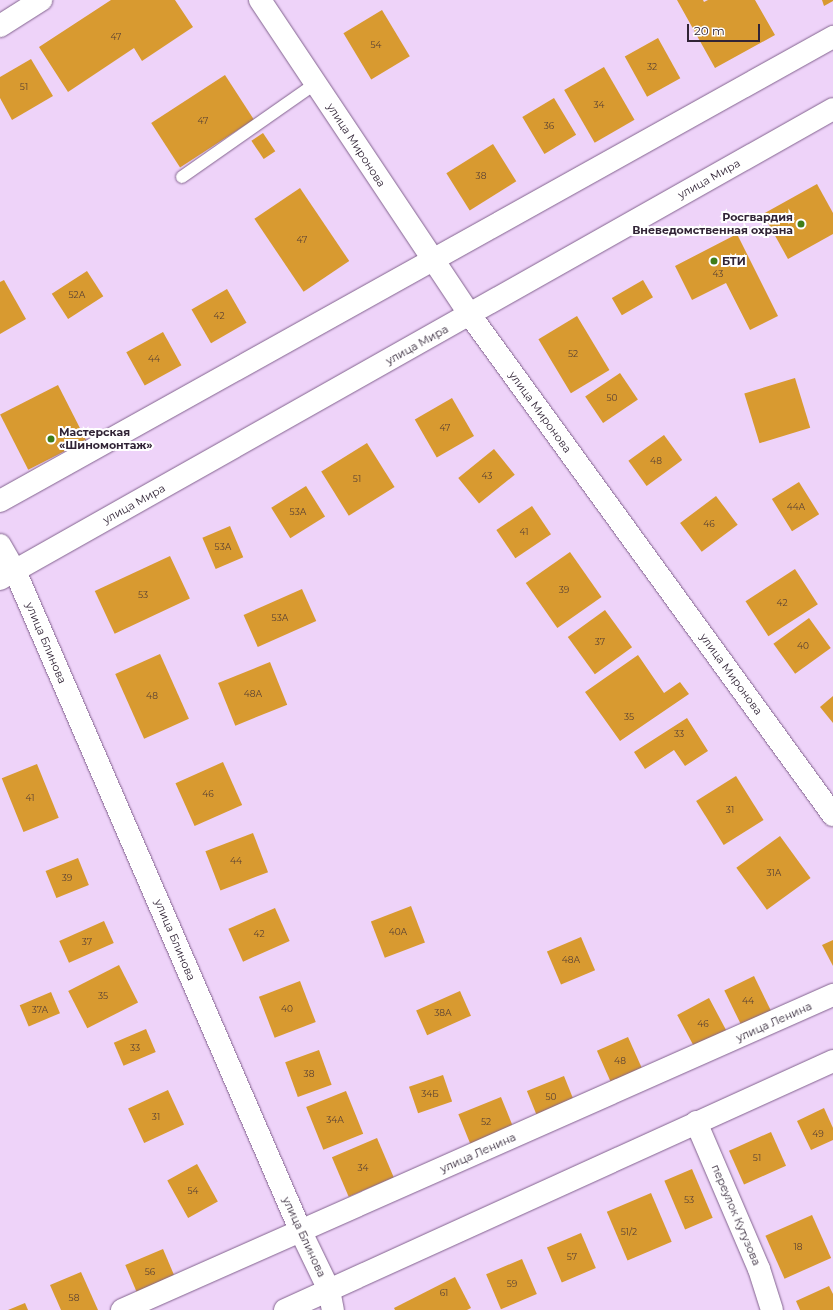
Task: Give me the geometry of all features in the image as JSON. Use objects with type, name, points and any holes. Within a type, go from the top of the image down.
[{"type":"street","points":[[0,26],[41,0]]},
{"type":"street","name":"улица Миронова","points":[[260,0],[470,315],[833,815]]},
{"type":"street","points":[[0,502],[833,37]]},
{"type":"street","name":"улица Мира","points":[[7,575],[833,109]]},
{"type":"street","name":"улица Блинова","points":[[0,545],[7,575],[331,1300]]},
{"type":"street","name":"улица Ленина","points":[[122,1310],[833,995]]},
{"type":"street","points":[[285,1310],[331,1300],[696,1122],[833,1061]]},
{"type":"street","name":"переулок Кутузова","points":[[696,1122],[759,1269],[772,1310]]},
{"type":"lane","points":[[182,177],[315,84]]},
{"type":"building","points":[[111,0],[175,0],[193,27],[142,61],[134,48],[68,92],[39,47]]},
{"type":"building","points":[[677,0],[703,0],[704,2],[708,0],[755,0],[775,35],[715,68]]},
{"type":"building","points":[[822,0],[833,0],[833,1],[824,6]]},
{"type":"building","points":[[382,10],[410,56],[371,79],[343,33]]},
{"type":"building","points":[[658,38],[680,78],[647,97],[625,56]]},
{"type":"building","points":[[31,59],[53,96],[12,120],[0,98],[0,77]]},
{"type":"building","points":[[604,67],[634,120],[595,143],[564,90]]},
{"type":"building","points":[[225,75],[254,119],[180,167],[151,123]]},
{"type":"building","points":[[554,98],[576,135],[544,154],[522,117]]},
{"type":"building","points":[[263,133],[275,151],[264,159],[251,141]]},
{"type":"building","points":[[493,144],[516,181],[470,210],[446,173]]},
{"type":"building","name":"Росгвардия Вневедомственная охрана","points":[[817,184],[833,213],[833,234],[788,259],[763,214]]},
{"type":"building","points":[[300,188],[349,261],[304,292],[254,219]]},
{"type":"building","points":[[737,234],[778,316],[750,330],[726,283],[692,300],[675,266]]},
{"type":"building","points":[[87,271],[103,296],[68,319],[52,294]]},
{"type":"building","points":[[4,280],[26,319],[0,334],[0,282]]},
{"type":"building","points":[[643,280],[653,297],[622,315],[612,298]]},
{"type":"building","points":[[227,289],[247,323],[211,343],[191,310]]},
{"type":"building","points":[[577,316],[609,370],[571,393],[538,339]]},
{"type":"building","points":[[163,332],[181,365],[145,386],[126,352]]},
{"type":"building","points":[[620,373],[638,400],[603,423],[585,396]]},
{"type":"building","points":[[795,378],[810,428],[760,443],[744,393]]},
{"type":"building","points":[[58,385],[86,440],[28,470],[0,415]]},
{"type":"building","points":[[452,398],[474,436],[437,458],[415,420]]},
{"type":"building","points":[[664,435],[682,460],[647,486],[628,461]]},
{"type":"building","points":[[367,443],[395,487],[349,516],[321,472]]},
{"type":"building","points":[[494,449],[515,475],[479,504],[458,478]]},
{"type":"building","points":[[799,482],[819,514],[792,531],[772,499]]},
{"type":"building","points":[[306,486],[325,517],[290,538],[271,508]]},
{"type":"building","points":[[716,496],[738,525],[702,552],[680,523]]},
{"type":"building","points":[[532,506],[551,534],[515,558],[496,530]]},
{"type":"building","points":[[230,526],[243,557],[216,569],[202,538]]},
{"type":"building","points":[[570,552],[602,597],[557,628],[526,583]]},
{"type":"building","points":[[170,556],[190,599],[115,634],[95,591]]},
{"type":"building","points":[[795,569],[818,604],[768,636],[746,601]]},
{"type":"building","points":[[302,589],[316,621],[258,647],[244,615]]},
{"type":"building","points":[[605,610],[632,647],[595,674],[568,637]]},
{"type":"building","points":[[809,618],[831,648],[795,674],[773,644]]},
{"type":"building","points":[[160,654],[189,719],[144,739],[115,674]]},
{"type":"building","points":[[638,655],[664,693],[680,682],[689,694],[620,741],[585,692]]},
{"type":"building","points":[[270,662],[287,705],[235,726],[218,683]]},
{"type":"building","points":[[833,696],[833,723],[820,707]]},
{"type":"building","points":[[687,718],[708,751],[685,766],[674,750],[645,769],[634,752]]},
{"type":"building","points":[[223,762],[242,805],[195,826],[175,783]]},
{"type":"building","points":[[37,764],[59,818],[23,832],[2,778]]},
{"type":"building","points":[[736,776],[764,820],[724,845],[696,801]]},
{"type":"building","points":[[253,833],[268,872],[220,890],[205,851]]},
{"type":"building","points":[[780,836],[811,878],[767,910],[736,868]]},
{"type":"building","points":[[78,858],[89,885],[56,898],[46,871]]},
{"type":"building","points":[[411,906],[425,942],[385,958],[371,921]]},
{"type":"building","points":[[275,908],[290,941],[243,962],[228,929]]},
{"type":"building","points":[[104,921],[114,943],[69,963],[59,941]]},
{"type":"building","points":[[581,937],[595,970],[561,985],[547,951]]},
{"type":"building","points":[[833,940],[833,966],[822,945]]},
{"type":"building","points":[[119,965],[138,1002],[87,1028],[68,991]]},
{"type":"building","points":[[754,976],[771,1011],[741,1026],[724,990]]},
{"type":"building","points":[[300,981],[316,1022],[275,1038],[259,997]]},
{"type":"building","points":[[460,991],[471,1016],[427,1035],[416,1011]]},
{"type":"building","points":[[51,992],[60,1013],[29,1026],[20,1005]]},
{"type":"building","points":[[709,998],[728,1033],[696,1050],[677,1015]]},
{"type":"building","points":[[146,1029],[156,1052],[124,1066],[114,1043]]},
{"type":"building","points":[[628,1037],[643,1071],[612,1085],[597,1051]]},
{"type":"building","points":[[319,1050],[332,1085],[298,1097],[285,1062]]},
{"type":"building","points":[[443,1075],[452,1101],[418,1113],[409,1087]]},
{"type":"building","points":[[564,1076],[575,1103],[538,1118],[527,1091]]},
{"type":"building","points":[[168,1090],[184,1124],[144,1143],[128,1109]]},
{"type":"building","points":[[346,1091],[363,1134],[323,1150],[306,1107]]},
{"type":"building","points":[[501,1097],[514,1129],[471,1147],[458,1114]]},
{"type":"building","points":[[824,1108],[833,1128],[833,1140],[811,1150],[797,1121]]},
{"type":"building","points":[[771,1132],[786,1166],[744,1185],[729,1151]]},
{"type":"building","points":[[377,1138],[394,1178],[349,1197],[332,1157]]},
{"type":"building","points":[[197,1164],[218,1202],[188,1218],[167,1180]]},
{"type":"building","points":[[692,1169],[713,1218],[685,1230],[664,1181]]},
{"type":"building","points":[[651,1193],[672,1242],[628,1261],[607,1212]]},
{"type":"building","points":[[812,1215],[831,1258],[785,1279],[765,1236]]},
{"type":"building","points":[[581,1233],[596,1268],[562,1282],[547,1247]]},
{"type":"building","points":[[163,1249],[176,1279],[138,1295],[125,1265]]},
{"type":"building","points":[[522,1259],[537,1294],[501,1309],[486,1274]]},
{"type":"building","points":[[81,1272],[98,1310],[61,1310],[50,1285]]},
{"type":"building","points":[[455,1277],[471,1308],[467,1310],[395,1310],[394,1308]]},
{"type":"building","points":[[829,1286],[833,1294],[833,1310],[800,1310],[796,1301]]},
{"type":"building","points":[[25,1303],[28,1310],[8,1310]]},
{"type":"place","name":"Росгвардия Вневедомственная охрана","points":[[801,224]]},
{"type":"place","name":"БТИ","points":[[714,261]]},
{"type":"place","name":"Мастерская «Шиномонтаж»","points":[[51,439]]}]
